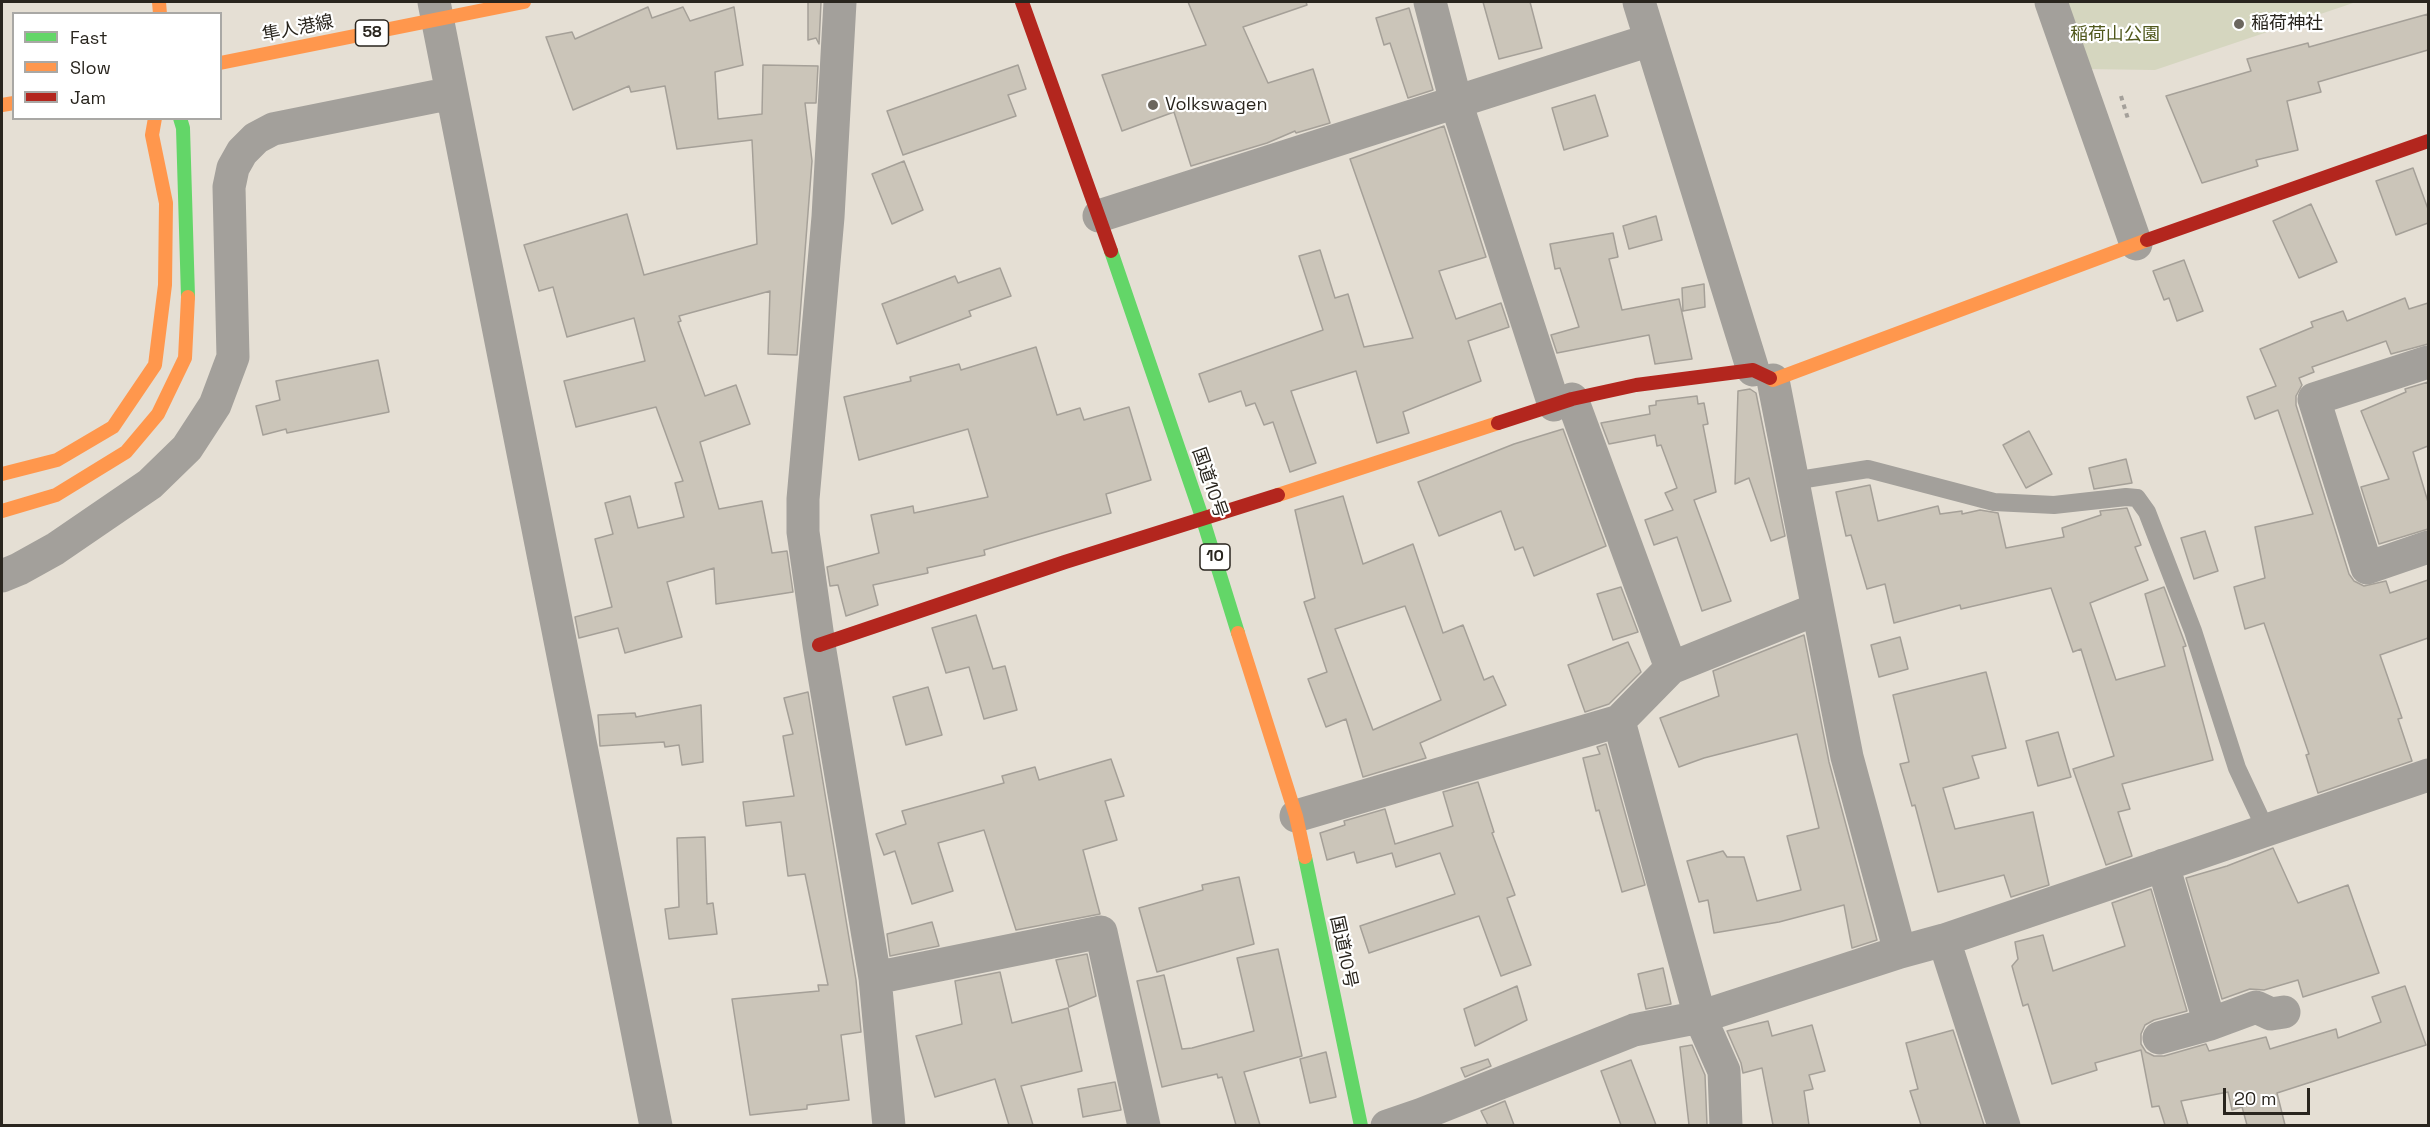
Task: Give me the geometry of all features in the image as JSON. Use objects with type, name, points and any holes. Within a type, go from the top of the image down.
[{"type":"main road","name":"隼人港線","points":[[222,63],[436,11],[524,2]]},
{"type":"main road","name":"国道10号","points":[[1022,2],[1099,216],[1203,520],[1296,816],[1361,1125]]},
{"type":"main road","points":[[2,474],[57,460],[114,427],[155,365],[165,285],[166,203],[152,135],[155,120]]},
{"type":"main road","points":[[2,511],[56,495],[126,452],[158,414],[185,358],[189,287],[183,128],[181,120]]},
{"type":"main road","points":[[819,645],[1065,562],[1203,520],[1563,402],[1636,385],[1763,375],[2428,141]]},
{"type":"street","points":[[840,2],[828,217],[802,532],[875,978],[879,1121]]},
{"type":"street","points":[[1430,2],[1456,102],[1563,402],[1671,668]]},
{"type":"street","points":[[1639,2],[1763,375],[1793,481],[1847,757],[1900,952]]},
{"type":"street","points":[[2051,2],[2136,244]]},
{"type":"street","points":[[436,11],[656,1125]]},
{"type":"street","points":[[1099,216],[1650,40]]},
{"type":"street","points":[[2,576],[54,549],[150,484],[187,448],[215,405],[233,357],[229,187],[233,168],[242,152],[256,138],[273,129],[452,93]]},
{"type":"street","points":[[2428,362],[2314,399],[2367,568],[2428,547]]},
{"type":"street","points":[[1296,816],[1619,721],[1671,668],[1817,609]]},
{"type":"street","points":[[1619,721],[1700,1017],[1724,1071],[1726,1125]]},
{"type":"street","points":[[1387,1125],[1422,1114],[1634,1030],[1700,1017],[1944,940],[2428,775]]},
{"type":"street","points":[[2163,865],[2210,1024]]},
{"type":"street","points":[[875,978],[1101,932],[1144,1125]]},
{"type":"street","points":[[1944,940],[2004,1125]]},
{"type":"street","points":[[2159,1038],[2210,1024],[2256,1007],[2271,1014],[2284,1012]]},
{"type":"lane","points":[[1793,481],[1868,469],[1994,502],[2054,505],[2126,497],[2137,498],[2147,512],[2193,631],[2236,768],[2266,830]]},
{"type":"green space","name":"稲荷山公園","points":[[2056,2],[2356,2],[2155,70],[2085,69]]},
{"type":"building","points":[[808,2],[821,2],[819,44],[816,38],[808,40]]},
{"type":"building","points":[[1188,2],[1306,2],[1307,5],[1243,27],[1268,83],[1313,69],[1330,123],[1296,133],[1295,131],[1267,143],[1191,166],[1174,112],[1122,131],[1102,75],[1206,45]]},
{"type":"building","points":[[1483,2],[1530,2],[1542,48],[1499,59]]},
{"type":"building","points":[[648,7],[652,18],[683,7],[690,21],[734,7],[743,65],[715,72],[718,119],[762,114],[763,65],[818,66],[816,103],[805,103],[812,161],[797,355],[768,354],[770,291],[679,316],[681,321],[678,322],[705,396],[736,385],[750,424],[700,442],[719,509],[762,501],[772,553],[787,551],[793,592],[716,604],[714,568],[667,582],[682,637],[625,653],[618,628],[579,638],[575,617],[612,607],[595,539],[613,534],[605,503],[630,496],[638,528],[684,517],[675,483],[683,481],[656,407],[576,427],[564,381],[645,361],[634,318],[567,337],[553,287],[539,291],[524,245],[627,214],[644,275],[757,244],[752,140],[677,149],[665,86],[631,92],[629,86],[573,110],[546,37],[572,32],[575,39]]},
{"type":"building","points":[[1409,8],[1433,90],[1408,98],[1390,43],[1384,45],[1376,18]]},
{"type":"building","points":[[2428,14],[2428,50],[2318,82],[2321,92],[2287,101],[2298,150],[2256,160],[2258,166],[2202,183],[2166,96],[2251,71],[2247,59],[2308,43],[2309,47]]},
{"type":"building","points":[[1018,65],[1026,89],[1008,95],[1016,116],[903,155],[887,111]]},
{"type":"building","points":[[1595,95],[1608,136],[1564,150],[1552,108]]},
{"type":"building","points":[[1444,126],[1486,257],[1439,271],[1456,319],[1501,303],[1509,327],[1468,341],[1481,381],[1403,412],[1409,433],[1377,443],[1356,371],[1291,391],[1316,463],[1290,472],[1273,422],[1264,425],[1255,403],[1246,406],[1241,391],[1209,402],[1199,374],[1323,330],[1299,256],[1320,250],[1335,298],[1348,294],[1364,347],[1413,338],[1350,159]]},
{"type":"building","points":[[904,161],[923,210],[892,224],[872,174]]},
{"type":"building","points":[[2413,168],[2428,209],[2428,223],[2396,235],[2376,181]]},
{"type":"building","points":[[2311,204],[2337,262],[2299,278],[2273,221]]},
{"type":"building","points":[[1656,216],[1662,240],[1629,249],[1623,226]]},
{"type":"building","points":[[1613,233],[1618,257],[1609,259],[1622,310],[1679,299],[1692,359],[1655,364],[1649,335],[1557,353],[1551,335],[1579,327],[1560,268],[1555,269],[1550,244]]},
{"type":"building","points":[[2184,260],[2203,311],[2177,321],[2169,298],[2164,300],[2153,271]]},
{"type":"building","points":[[1000,268],[1011,296],[969,311],[971,316],[897,344],[882,304],[955,276],[958,283]]},
{"type":"building","points":[[1704,284],[1705,307],[1683,311],[1682,288]]},
{"type":"building","points":[[2405,298],[2409,309],[2428,303],[2428,344],[2391,354],[2386,341],[2312,367],[2314,372],[2299,378],[2302,385],[2296,396],[2296,405],[2349,574],[2354,581],[2364,586],[2386,581],[2390,593],[2428,580],[2428,638],[2380,655],[2402,718],[2398,719],[2412,761],[2318,793],[2306,755],[2309,754],[2264,623],[2245,629],[2234,587],[2265,578],[2255,527],[2313,514],[2278,410],[2255,419],[2247,397],[2276,386],[2260,349],[2313,327],[2311,322],[2343,311],[2347,321]]},
{"type":"building","points":[[1036,347],[1057,415],[1080,408],[1084,420],[1129,407],[1151,480],[1106,494],[1111,513],[984,550],[985,555],[927,568],[928,573],[873,585],[878,605],[846,616],[838,585],[830,586],[827,567],[879,553],[871,515],[913,506],[914,513],[988,497],[968,429],[859,460],[844,397],[911,381],[910,377],[959,364],[961,370]]},
{"type":"building","points":[[378,360],[389,412],[287,433],[286,429],[263,435],[256,406],[280,400],[276,381]]},
{"type":"building","points":[[2428,382],[2428,446],[2413,452],[2428,502],[2428,529],[2379,544],[2361,487],[2389,479],[2361,411],[2406,392],[2405,389]]},
{"type":"building","points":[[1750,389],[1756,393],[1785,536],[1771,541],[1749,478],[1735,484],[1738,391]]},
{"type":"building","points":[[1697,396],[1698,404],[1704,403],[1708,424],[1703,425],[1716,492],[1694,500],[1731,601],[1702,611],[1677,537],[1654,545],[1645,520],[1673,510],[1665,493],[1677,488],[1661,445],[1657,446],[1655,435],[1609,444],[1601,423],[1650,414],[1649,406],[1656,405],[1656,401]]},
{"type":"building","points":[[1563,429],[1606,546],[1534,576],[1523,547],[1515,550],[1501,511],[1439,536],[1418,482],[1514,444]]},
{"type":"building","points":[[2029,431],[2052,474],[2026,488],[2003,445]]},
{"type":"building","points":[[2126,459],[2132,483],[2094,489],[2089,468]]},
{"type":"building","points":[[1870,485],[1878,521],[1938,506],[1940,514],[1962,511],[1962,514],[1980,510],[1998,513],[2006,548],[2064,537],[2062,528],[2101,515],[2100,511],[2127,508],[2141,545],[2135,547],[2148,580],[2090,603],[2116,680],[2165,666],[2145,594],[2164,587],[2186,646],[2183,647],[2213,760],[2122,784],[2130,809],[2118,812],[2132,856],[2106,865],[2073,769],[2114,756],[2081,649],[2073,652],[2051,588],[1961,609],[1960,605],[1894,623],[1885,584],[1867,589],[1851,535],[1846,536],[1836,492]]},
{"type":"building","points":[[1343,496],[1363,564],[1413,544],[1443,633],[1463,625],[1484,680],[1493,676],[1506,705],[1420,743],[1426,758],[1363,777],[1346,719],[1326,727],[1308,679],[1327,672],[1304,602],[1315,598],[1295,510]],"holes":[[[1405,606],[1441,700],[1373,730],[1335,629]]]},
{"type":"building","points":[[2205,531],[2218,571],[2194,579],[2181,538]]},
{"type":"building","points":[[1621,587],[1638,632],[1613,640],[1597,594]]},
{"type":"building","points":[[976,615],[993,669],[1005,666],[1017,710],[984,719],[969,667],[946,673],[932,628]]},
{"type":"building","points":[[1804,635],[1829,762],[1877,940],[1852,948],[1844,905],[1779,922],[1714,933],[1708,900],[1699,902],[1687,861],[1723,851],[1727,857],[1744,857],[1757,901],[1801,890],[1787,836],[1819,828],[1797,734],[1704,758],[1679,767],[1660,718],[1719,696],[1713,671]]},
{"type":"building","points":[[1900,637],[1908,669],[1879,677],[1871,645]]},
{"type":"building","points":[[1628,642],[1641,672],[1609,704],[1585,712],[1568,665]]},
{"type":"building","points":[[1986,672],[2006,748],[1972,756],[1979,778],[1943,788],[1955,829],[2033,812],[2049,885],[2011,897],[2004,875],[1938,892],[1915,805],[1912,806],[1900,764],[1909,762],[1893,695]]},
{"type":"building","points":[[928,687],[942,735],[906,745],[893,697]]},
{"type":"building","points":[[808,692],[856,980],[861,1032],[841,1035],[849,1100],[807,1105],[807,1109],[750,1115],[732,999],[819,991],[818,985],[828,985],[805,874],[788,876],[781,822],[746,826],[743,802],[794,796],[783,736],[793,734],[784,698]]},
{"type":"building","points":[[701,705],[703,762],[682,765],[679,745],[665,747],[664,742],[600,746],[598,715],[635,713],[636,717]]},
{"type":"building","points":[[2058,732],[2071,777],[2038,786],[2026,741]]},
{"type":"building","points":[[1606,744],[1645,885],[1622,892],[1599,810],[1596,811],[1583,758],[1600,754],[1597,747]]},
{"type":"building","points":[[1111,759],[1124,796],[1105,801],[1117,840],[1083,850],[1100,914],[1016,930],[984,830],[938,843],[953,891],[912,904],[895,851],[884,855],[876,834],[906,824],[902,811],[1004,783],[1002,776],[1035,767],[1039,780]]},
{"type":"building","points":[[1478,782],[1494,832],[1492,833],[1515,895],[1507,898],[1531,965],[1501,976],[1479,916],[1369,953],[1360,926],[1455,894],[1440,853],[1396,867],[1392,853],[1357,863],[1354,852],[1327,860],[1320,833],[1345,825],[1344,821],[1385,809],[1395,844],[1453,826],[1443,792]]},
{"type":"building","points":[[705,837],[707,904],[713,903],[717,934],[669,939],[665,909],[679,907],[677,838]]},
{"type":"building","points":[[2273,848],[2298,903],[2348,885],[2379,973],[2303,997],[2298,980],[2264,990],[2250,989],[2222,999],[2186,878],[2227,866]]},
{"type":"building","points":[[1239,877],[1254,944],[1157,972],[1139,908],[1203,890],[1202,885]]},
{"type":"building","points":[[2151,889],[2187,1011],[2154,1020],[2145,1025],[2141,1034],[2141,1044],[2146,1052],[2154,1056],[2164,1056],[2206,1044],[2209,1051],[2266,1037],[2270,1049],[2336,1029],[2338,1038],[2381,1022],[2372,997],[2405,986],[2426,1045],[2277,1093],[2285,1125],[2247,1125],[2242,1107],[2232,1110],[2228,1092],[2181,1101],[2188,1125],[2165,1125],[2159,1106],[2152,1107],[2141,1050],[2095,1063],[2097,1070],[2052,1084],[2028,1004],[2023,1006],[2012,966],[2018,959],[2015,942],[2043,935],[2053,971],[2125,946],[2112,903]]},
{"type":"building","points":[[932,922],[939,946],[890,956],[887,934]]},
{"type":"building","points":[[1278,949],[1302,1056],[1244,1072],[1260,1125],[1236,1125],[1222,1077],[1218,1078],[1217,1074],[1162,1087],[1137,981],[1164,975],[1182,1049],[1192,1048],[1254,1031],[1237,958]]},
{"type":"building","points":[[1087,954],[1096,996],[1069,1007],[1056,960]]},
{"type":"building","points":[[1663,968],[1671,1004],[1646,1009],[1638,974]]},
{"type":"building","points":[[1000,972],[1012,1023],[1068,1008],[1082,1071],[1021,1086],[1033,1125],[1009,1125],[995,1079],[935,1097],[916,1036],[962,1024],[955,981]]},
{"type":"building","points":[[1517,986],[1527,1020],[1475,1046],[1464,1009]]},
{"type":"building","points":[[1768,1021],[1772,1036],[1812,1025],[1825,1071],[1809,1075],[1813,1089],[1804,1091],[1809,1125],[1773,1125],[1762,1068],[1743,1073],[1727,1031]]},
{"type":"building","points":[[1953,1030],[1984,1125],[1921,1125],[1910,1091],[1918,1089],[1906,1043]]},
{"type":"building","points":[[1692,1045],[1705,1075],[1707,1125],[1689,1125],[1680,1047]]},
{"type":"building","points":[[1326,1052],[1336,1097],[1310,1103],[1300,1059]]},
{"type":"building","points":[[1488,1059],[1491,1066],[1465,1077],[1461,1068]]},
{"type":"building","points":[[1631,1060],[1656,1125],[1621,1125],[1601,1071]]},
{"type":"building","points":[[1115,1082],[1121,1110],[1083,1117],[1078,1089]]},
{"type":"building","points":[[1505,1101],[1514,1125],[1488,1125],[1481,1111]]},
{"type":"traffic: fast","points":[[181,120],[183,128],[188,297]]},
{"type":"traffic: fast","points":[[1111,251],[1203,520],[1238,633]]},
{"type":"traffic: fast","points":[[1305,857],[1361,1126]]},
{"type":"traffic: slow","points":[[159,2],[160,12]]},
{"type":"traffic: slow","points":[[222,63],[524,2]]},
{"type":"traffic: slow","points":[[2,105],[12,103]]},
{"type":"traffic: slow","points":[[2,474],[57,460],[113,427],[155,365],[165,285],[166,203],[152,135],[155,120]]},
{"type":"traffic: slow","points":[[1770,378],[1773,380],[2147,240]]},
{"type":"traffic: slow","points":[[2,511],[56,495],[126,452],[158,414],[185,358],[188,297]]},
{"type":"traffic: slow","points":[[1278,495],[1498,423]]},
{"type":"traffic: slow","points":[[1238,633],[1296,816],[1305,857]]},
{"type":"traffic: jam","points":[[1022,2],[1111,251]]},
{"type":"traffic: jam","points":[[2147,240],[2428,141]]},
{"type":"traffic: jam","points":[[1498,423],[1572,399],[1636,385],[1753,370],[1770,378]]},
{"type":"traffic: jam","points":[[819,645],[1065,562],[1278,495]]},
{"type":"place","name":"稲荷神社","points":[[2239,24]]},
{"type":"place","name":"Volkswagen","points":[[1153,105]]}]
